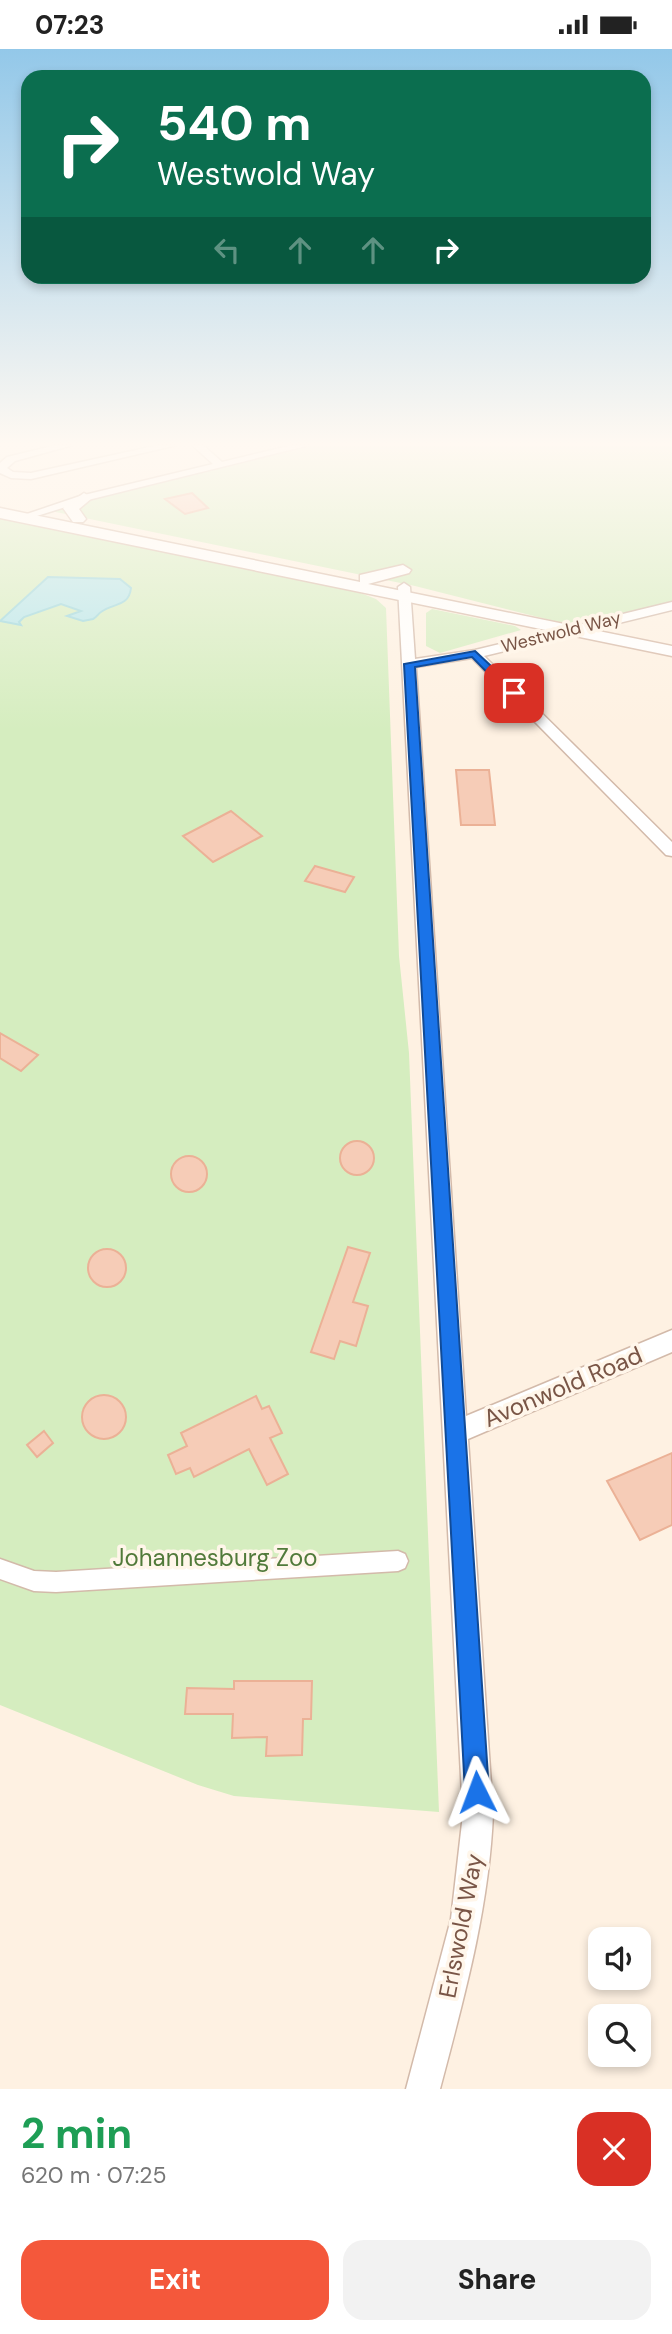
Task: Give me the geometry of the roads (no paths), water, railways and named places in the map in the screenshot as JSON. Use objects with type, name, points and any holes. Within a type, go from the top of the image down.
[{"type":"main road","points":[[166,540],[404,585],[520,618],[672,651]]},
{"type":"main road","points":[[180,540],[404,585]]},
{"type":"street","name":"Erlswold Way","points":[[404,585],[478,1814],[475,1877],[463,1937],[423,2089]]},
{"type":"street","name":"Westwold Way","points":[[409,664],[475,654],[568,629],[672,606]]},
{"type":"street","points":[[475,654],[672,851]]},
{"type":"street","name":"Avonwold Road","points":[[454,1433],[672,1341]]},
{"type":"street","points":[[0,1569],[34,1581],[56,1582],[398,1561]]},
{"type":"water","points":[[48,577],[120,579],[131,588],[130,594],[124,602],[106,609],[93,619],[83,621],[67,616],[81,611],[61,604],[24,617],[19,622],[21,625],[0,621]]},
{"type":"park label","name":"Johannesburg Zoo","points":[[215,1558]]}]
